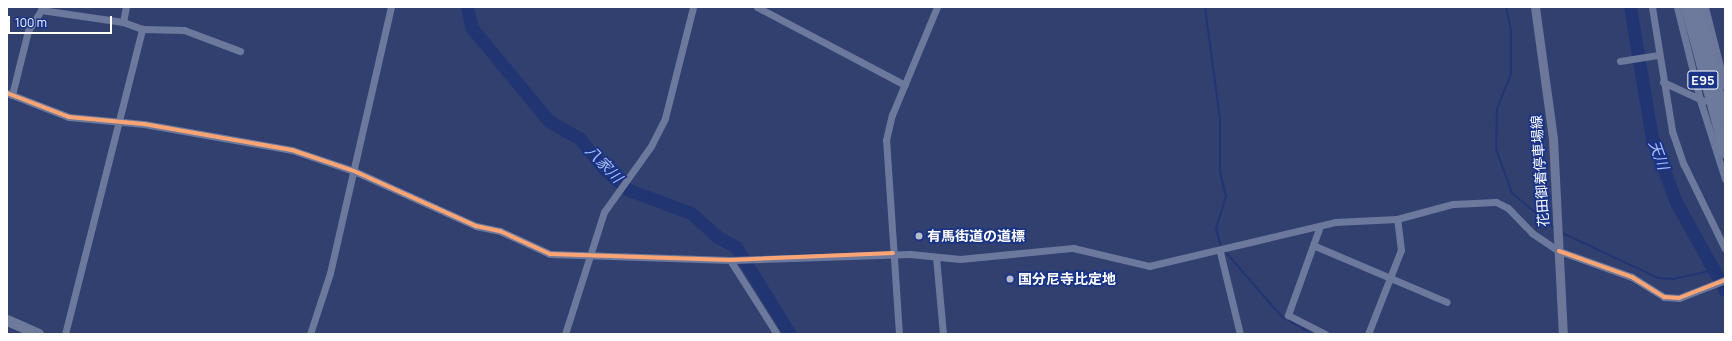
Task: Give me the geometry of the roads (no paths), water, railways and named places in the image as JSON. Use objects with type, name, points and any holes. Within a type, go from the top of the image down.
[{"type":"highway","name":"E95","points":[[1686,7],[1725,153]]},
{"type":"highway","name":"E95","points":[[1697,7],[1725,120]]},
{"type":"highway","points":[[7,320],[38,334]]},
{"type":"main road","name":"花田御着停車場線","points":[[1535,7],[1553,139],[1563,334]]},
{"type":"street","points":[[123,22],[126,7]]},
{"type":"street","points":[[310,334],[330,273],[391,7]]},
{"type":"street","points":[[565,334],[592,256],[604,212],[651,146],[665,118],[693,7]]},
{"type":"street","points":[[757,7],[905,85]]},
{"type":"street","points":[[899,334],[886,140],[905,85],[937,7]]},
{"type":"street","points":[[1652,7],[1672,131],[1684,166],[1725,249]]},
{"type":"street","points":[[1677,7],[1700,100],[1725,179]]},
{"type":"street","points":[[1705,7],[1725,86]]},
{"type":"street","points":[[240,51],[184,30],[142,29],[123,22],[41,10],[28,31],[9,94],[68,117],[121,122],[292,150],[354,171],[476,226],[500,231],[550,254],[730,260],[893,254],[960,259],[1073,248],[1149,266],[1220,252],[1320,226],[1397,219],[1453,204],[1496,202],[1508,208],[1532,234],[1559,251],[1632,278],[1664,298],[1701,291],[1725,280]]},
{"type":"street","points":[[65,334],[121,122],[142,29]]},
{"type":"street","points":[[1620,61],[1659,55]]},
{"type":"street","points":[[1663,82],[1725,110]]},
{"type":"street","points":[[1368,334],[1400,250],[1397,219]]},
{"type":"street","points":[[1320,226],[1315,246],[1288,315],[1325,334]]},
{"type":"street","points":[[1315,246],[1447,302]]},
{"type":"street","points":[[1220,252],[1240,334]]},
{"type":"street","points":[[936,257],[943,334]]},
{"type":"street","points":[[730,260],[777,334]]},
{"type":"waterway","name":"八家川","points":[[467,7],[472,28],[549,121],[580,139],[604,169],[629,190],[691,213],[718,237],[736,247],[790,334]]},
{"type":"waterway","points":[[1205,7],[1220,120],[1220,172],[1226,196],[1216,229],[1221,247]]},
{"type":"waterway","points":[[1506,7],[1511,31],[1511,74],[1497,109],[1496,149],[1512,193],[1555,229]]},
{"type":"waterway","name":"天川","points":[[1630,7],[1652,138],[1676,202],[1725,290]]},
{"type":"waterway","points":[[1560,232],[1658,278],[1673,279],[1714,270]]},
{"type":"waterway","points":[[1224,250],[1281,316],[1312,334]]},
{"type":"place","name":"有馬街道の道標","points":[[919,236]]},
{"type":"place","name":"国分尼寺比定地","points":[[1010,279]]}]
